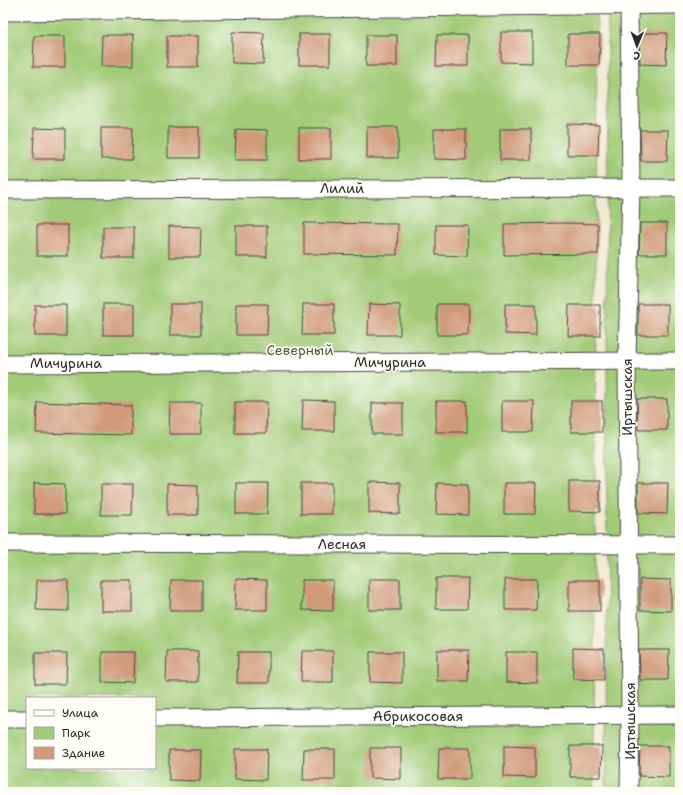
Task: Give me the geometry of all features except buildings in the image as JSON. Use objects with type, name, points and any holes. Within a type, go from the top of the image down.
[{"type":"street","points":[[3,12],[629,4],[680,5]]},
{"type":"street","name":"Иртышская","points":[[629,4],[631,187],[627,361],[630,714],[629,792]]},
{"type":"street","name":"Лилий","points":[[3,190],[680,188]]},
{"type":"street","name":"Мичурина","points":[[3,364],[680,361]]},
{"type":"street","name":"Лесная","points":[[3,543],[680,544]]},
{"type":"street","name":"Абрикосовая","points":[[156,718],[630,714],[680,715]]},
{"type":"street","points":[[3,719],[26,719]]},
{"type":"green space","name":"Северный","points":[[3,3],[597,3],[594,792],[3,792]]},
{"type":"green space","points":[[608,3],[680,3],[680,792],[606,792]]}]
